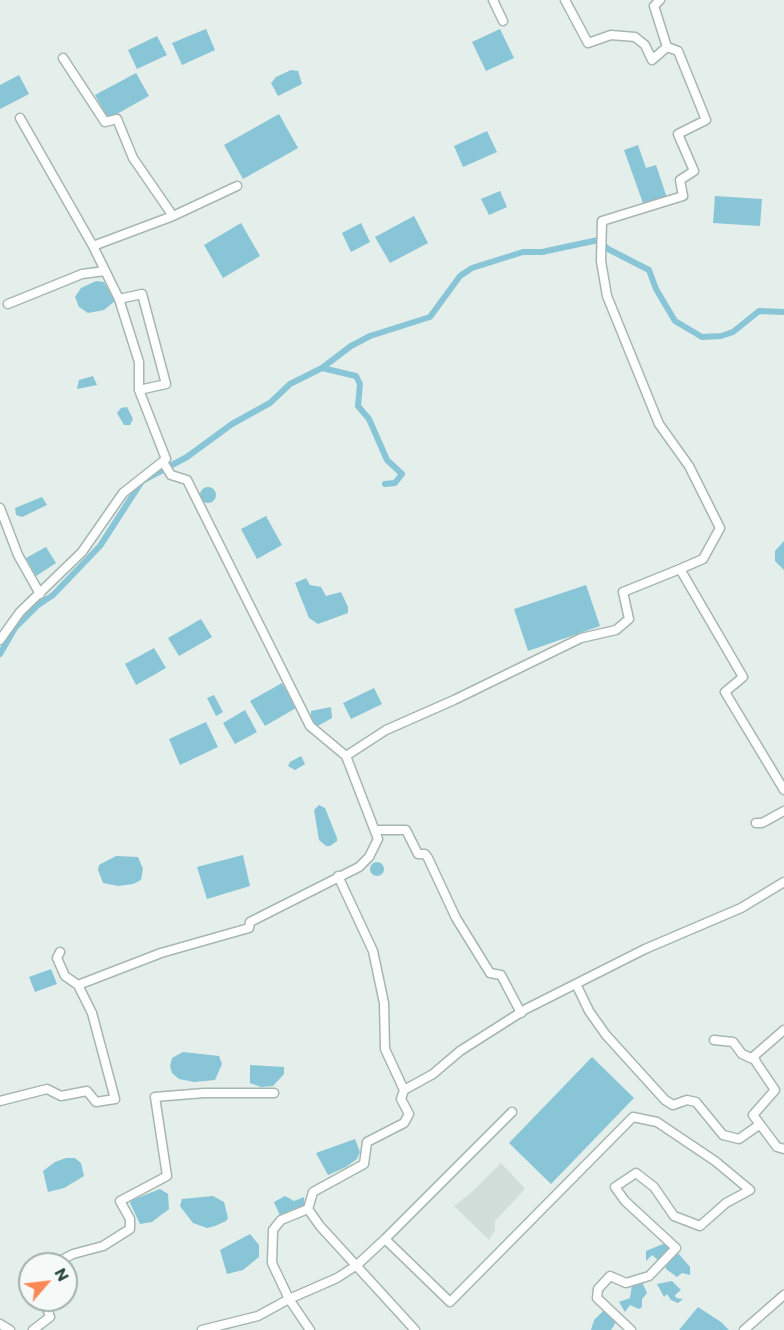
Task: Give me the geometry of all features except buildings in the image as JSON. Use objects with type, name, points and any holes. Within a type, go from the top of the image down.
[{"type":"street","points":[[493,0],[503,21]]},
{"type":"street","points":[[565,0],[588,43],[611,35],[635,37],[645,45],[652,60],[668,47]]},
{"type":"street","points":[[346,756],[386,730],[454,700],[581,638],[616,630],[629,619],[623,592],[703,559],[720,528],[689,466],[659,424],[607,296],[601,261],[602,221],[683,196],[680,180],[694,171],[678,134],[706,120],[678,51],[668,47],[654,6],[660,0]]},
{"type":"street","points":[[63,58],[105,122],[117,119],[133,158],[173,216]]},
{"type":"street","points":[[0,640],[20,612],[82,552],[123,493],[166,459],[139,390],[139,362],[119,299],[93,246],[20,117]]},
{"type":"street","points":[[93,246],[173,216],[237,186]]},
{"type":"street","points":[[8,304],[81,274],[105,271]]},
{"type":"street","points":[[119,299],[142,294],[166,384],[139,390]]},
{"type":"street","points":[[78,985],[161,953],[249,928],[249,922],[359,867],[369,858],[378,839],[346,756],[310,726],[187,480],[171,475],[163,462]]},
{"type":"street","points":[[0,508],[18,555],[40,594]]},
{"type":"street","points":[[680,569],[743,677],[725,692],[784,790]]},
{"type":"street","points":[[756,823],[762,823],[784,811]]},
{"type":"street","points":[[376,830],[406,830],[418,854],[425,854],[428,858],[456,918],[490,973],[501,975],[521,1013]]},
{"type":"street","points":[[308,1209],[313,1192],[364,1164],[367,1142],[404,1123],[409,1114],[401,1099],[404,1090],[386,1049],[384,1003],[373,951],[338,876]]},
{"type":"street","points":[[404,1090],[433,1074],[460,1051],[521,1013],[645,949],[741,908],[784,882]]},
{"type":"street","points":[[0,1101],[47,1089],[61,1096],[87,1091],[96,1102],[115,1100],[92,1013],[78,985],[65,976],[57,958],[60,952]]},
{"type":"street","points":[[576,984],[589,1011],[606,1035],[665,1100],[673,1105],[687,1100],[696,1102],[723,1135],[739,1139],[759,1125]]},
{"type":"street","points":[[753,1059],[784,1030]]},
{"type":"street","points":[[714,1040],[733,1042],[742,1054],[753,1059],[775,1090],[755,1109],[753,1115],[777,1148],[784,1149]]},
{"type":"street","points":[[78,1253],[103,1246],[130,1229],[130,1219],[120,1202],[167,1176],[155,1097],[204,1093],[274,1093]]},
{"type":"street","points":[[202,1330],[258,1316],[289,1299],[337,1278],[357,1265],[512,1112]]},
{"type":"street","points":[[385,1239],[450,1302],[633,1117],[657,1122],[715,1161],[750,1190],[726,1203],[700,1226],[674,1216],[654,1187],[636,1173],[615,1187],[626,1201],[676,1248],[649,1276],[626,1283],[610,1276],[598,1289],[597,1298],[631,1330]]},
{"type":"street","points":[[308,1209],[415,1330]]},
{"type":"street","points":[[308,1209],[280,1220],[273,1230],[272,1263],[289,1299],[310,1330]]},
{"type":"street","points":[[744,1330],[784,1295]]},
{"type":"street","points":[[33,1330],[50,1317],[48,1312]]},
{"type":"shaded area","points":[[501,1163],[525,1189],[495,1221],[495,1230],[489,1240],[454,1206]]},
{"type":"water","points":[[206,29],[215,50],[182,65],[172,43]]},
{"type":"water","points":[[500,29],[514,58],[486,71],[472,42]]},
{"type":"water","points":[[157,36],[167,55],[137,69],[128,50]]},
{"type":"water","points":[[291,70],[298,71],[302,84],[278,96],[271,83],[276,77]]},
{"type":"water","points":[[136,73],[149,96],[108,119],[95,95]]},
{"type":"water","points":[[19,75],[29,94],[0,109],[0,85]]},
{"type":"water","points":[[279,114],[298,148],[243,179],[224,145]]},
{"type":"water","points":[[487,131],[497,152],[463,167],[454,146]]},
{"type":"water","points":[[638,145],[646,168],[656,165],[667,198],[644,206],[624,150]]},
{"type":"water","points":[[500,191],[507,207],[489,215],[481,199]]},
{"type":"water","points":[[715,196],[762,199],[760,226],[713,223]]},
{"type":"water","points":[[414,216],[428,243],[390,263],[375,237]]},
{"type":"water","points":[[241,223],[260,256],[223,278],[204,245]]},
{"type":"water","points":[[361,223],[370,242],[351,252],[342,233]]},
{"type":"water","points":[[96,281],[104,282],[115,301],[104,310],[88,313],[79,307],[75,297],[81,288]]},
{"type":"water","points":[[93,376],[97,385],[77,389],[79,380]]},
{"type":"water","points":[[127,407],[133,419],[130,425],[124,425],[117,413],[121,408]]},
{"type":"water","points":[[208,487],[214,489],[216,495],[214,501],[208,503],[202,501],[200,495],[202,489]]},
{"type":"water","points":[[42,497],[47,505],[22,517],[16,515],[15,508]]},
{"type":"water","points":[[266,516],[282,545],[257,559],[241,529]]},
{"type":"water","points":[[784,541],[784,570],[775,561],[775,551]]},
{"type":"water","points":[[46,547],[56,563],[36,576],[26,558]]},
{"type":"water","points":[[306,578],[310,585],[321,587],[326,596],[341,592],[348,607],[348,613],[318,624],[309,618],[295,583]]},
{"type":"water","points":[[586,585],[600,626],[528,651],[514,609]]},
{"type":"water","points":[[201,619],[212,637],[179,656],[168,638]]},
{"type":"water","points":[[154,648],[166,668],[136,685],[125,664]]},
{"type":"water","points":[[282,683],[296,708],[265,726],[250,701]]},
{"type":"water","points":[[374,688],[382,704],[351,719],[343,703]]},
{"type":"water","points":[[214,695],[223,712],[216,716],[207,698]]},
{"type":"water","points":[[331,707],[332,718],[316,727],[311,720],[311,711]]},
{"type":"water","points":[[245,710],[257,732],[235,744],[223,723]]},
{"type":"water","points":[[206,722],[218,747],[180,765],[169,739]]},
{"type":"water","points":[[301,756],[305,764],[295,770],[288,766],[290,762]]},
{"type":"water","points":[[319,805],[325,808],[337,838],[337,841],[330,846],[326,846],[319,840],[314,810]]},
{"type":"water","points":[[243,855],[250,886],[207,899],[197,867]]},
{"type":"water","points":[[116,856],[138,857],[143,869],[141,880],[133,884],[118,886],[103,883],[98,870],[99,865]]},
{"type":"water","points":[[374,862],[380,862],[384,869],[380,876],[374,876],[370,872],[370,866]]},
{"type":"water","points":[[51,969],[57,984],[35,992],[29,977]]},
{"type":"water","points":[[183,1052],[219,1056],[222,1064],[215,1080],[194,1082],[179,1079],[172,1073],[170,1066],[172,1058]]},
{"type":"water","points":[[592,1057],[634,1098],[551,1184],[509,1143]]},
{"type":"water","points":[[250,1065],[284,1067],[284,1074],[273,1086],[261,1087],[250,1083]]},
{"type":"water","points":[[355,1139],[360,1152],[357,1159],[328,1175],[316,1153]]},
{"type":"water","points":[[75,1158],[81,1163],[84,1176],[64,1188],[48,1192],[43,1171],[55,1162]]},
{"type":"water","points":[[160,1189],[168,1194],[169,1209],[152,1222],[140,1224],[130,1203],[132,1200]]},
{"type":"water","points":[[213,1196],[224,1202],[228,1218],[215,1226],[207,1228],[193,1223],[180,1206],[182,1199]]},
{"type":"water","points":[[285,1196],[294,1201],[304,1197],[305,1207],[281,1218],[274,1202]]},
{"type":"water","points":[[250,1234],[259,1245],[259,1257],[243,1270],[227,1274],[220,1250]]},
{"type":"water","points":[[663,1244],[668,1245],[671,1250],[661,1263],[652,1255],[646,1261],[646,1251]]},
{"type":"water","points":[[678,1253],[690,1267],[690,1275],[682,1273],[677,1277],[666,1269],[665,1264]]},
{"type":"water","points":[[672,1281],[681,1290],[675,1295],[676,1298],[683,1299],[678,1303],[671,1300],[667,1294],[664,1297],[657,1284]]},
{"type":"water","points":[[642,1282],[647,1293],[642,1299],[642,1307],[639,1309],[630,1305],[625,1312],[619,1302],[630,1298],[632,1285]]},
{"type":"water","points":[[698,1307],[721,1322],[729,1330],[679,1330]]},
{"type":"water","points":[[604,1310],[616,1322],[613,1327],[611,1330],[591,1330],[594,1320]]},
{"type":"waterway","points":[[0,654],[15,628],[38,605],[53,595],[100,546],[142,481],[187,457],[232,424],[270,403],[290,384],[322,368],[351,346],[370,336],[430,317],[460,276],[472,268],[523,252],[542,252],[598,240],[608,249],[649,270],[656,289],[675,321],[702,337],[721,336],[733,332],[759,311],[784,312]]},
{"type":"waterway","points":[[322,368],[356,376],[360,384],[358,406],[369,419],[387,460],[402,474],[395,483],[385,484]]}]
